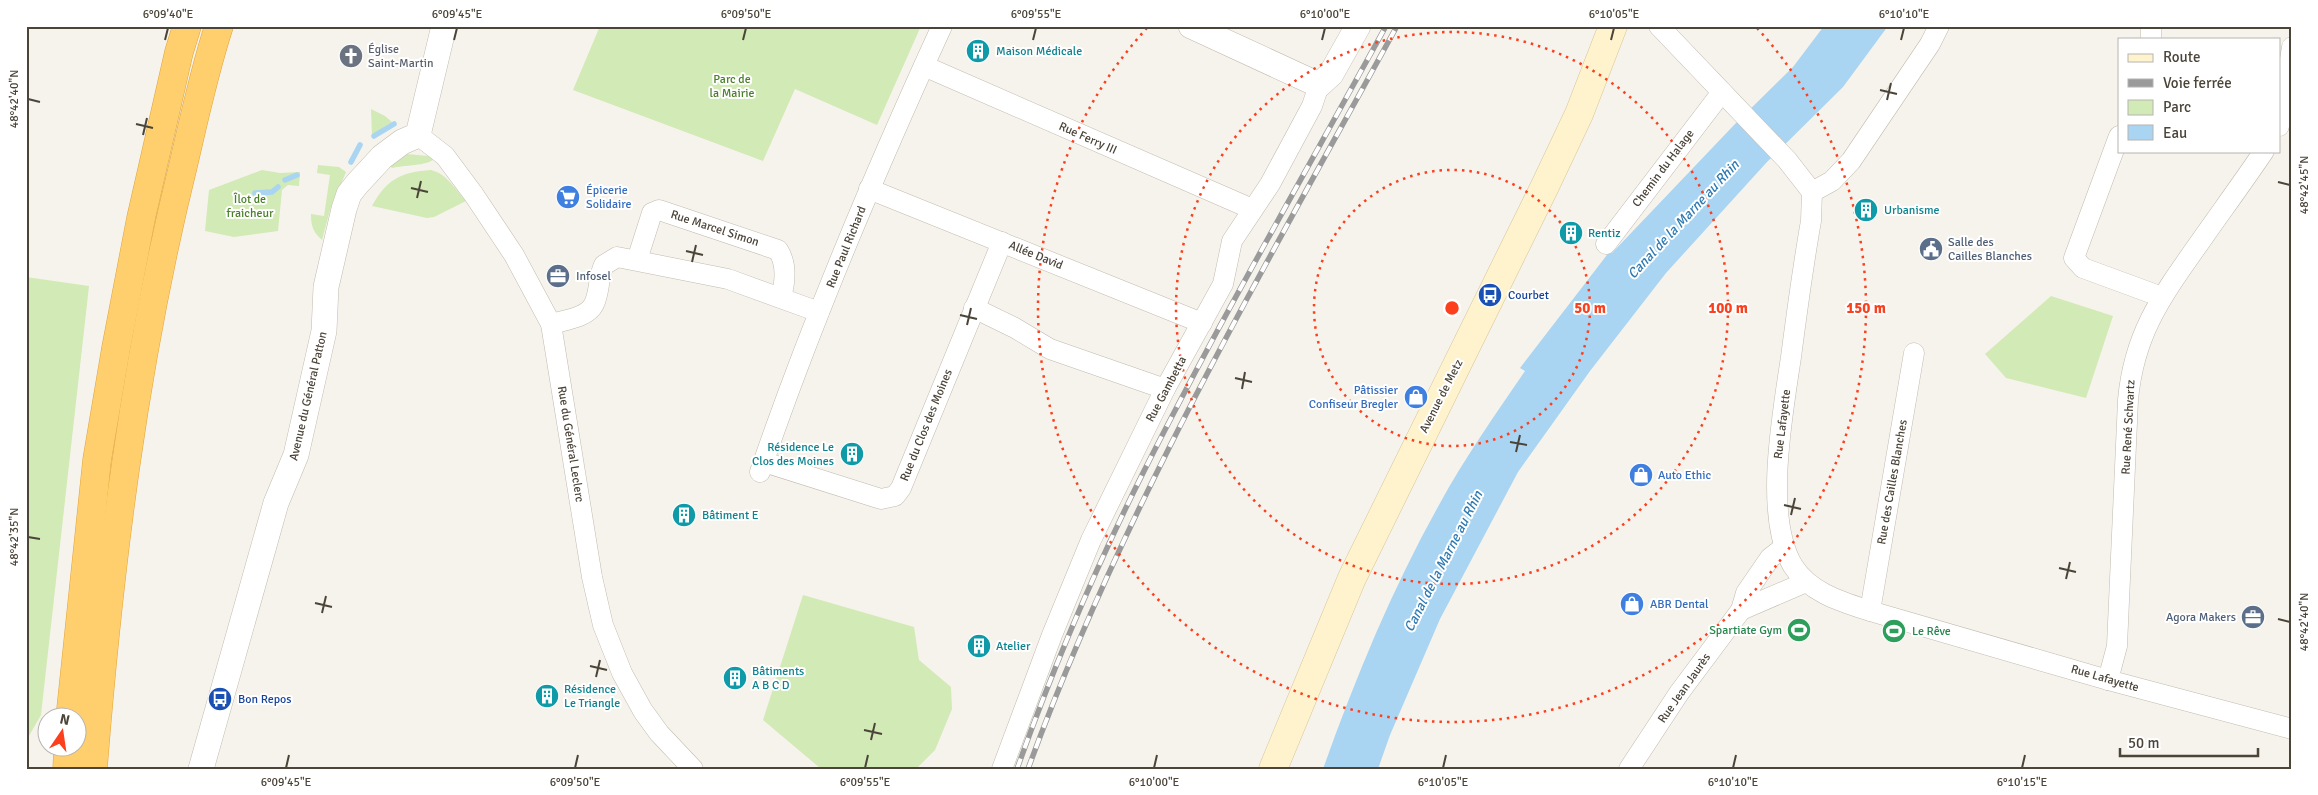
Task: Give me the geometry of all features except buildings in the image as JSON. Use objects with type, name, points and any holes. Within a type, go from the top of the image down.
[{"type":"highway","points":[[71,708],[98,460],[116,348],[141,218],[179,52],[187,26]]},
{"type":"highway","points":[[93,769],[100,686],[126,458],[150,313],[166,235],[209,58],[219,26]]},
{"type":"main road","name":"Avenue de Metz","points":[[1273,769],[1352,578],[1546,186],[1579,114],[1613,26]]},
{"type":"street","points":[[418,135],[444,26]]},
{"type":"street","name":"Rue Paul Richard","points":[[762,467],[820,312],[870,189],[942,26]]},
{"type":"street","points":[[1191,26],[1319,85]]},
{"type":"street","name":"Rue Gambetta","points":[[1002,769],[1052,635],[1091,540],[1165,389],[1223,284],[1232,242],[1286,156],[1312,106],[1319,85],[1332,74],[1358,26]]},
{"type":"street","points":[[1659,26],[1787,160],[1812,192],[1832,181],[1852,161],[1930,44],[1939,26]]},
{"type":"street","points":[[2280,120],[2292,47]]},
{"type":"street","name":"Rue Ferry III","points":[[924,66],[1252,210]]},
{"type":"street","name":"Chemin du Halage","points":[[1606,244],[1728,99]]},
{"type":"street","name":"Rue du Général Leclerc","points":[[418,135],[445,156],[479,202],[514,255],[552,324],[592,577],[603,625],[622,673],[643,711],[659,732],[693,769]]},
{"type":"street","name":"Avenue du Général Patton","points":[[200,769],[276,503],[296,455],[324,331],[326,287],[349,194],[382,157],[402,142],[418,135]]},
{"type":"street","points":[[2118,139],[2074,258],[2083,268],[2162,297]]},
{"type":"street","name":"Rue René Schvartz","points":[[2108,680],[2116,646],[2130,376],[2138,345],[2162,297],[2263,152]]},
{"type":"street","name":"Allée David","points":[[870,189],[1202,323]]},
{"type":"street","name":"Rue Lafayette","points":[[1812,192],[1811,221],[1777,454],[1779,519],[1784,547],[1794,567],[1806,582],[1832,598],[1870,611],[2108,680],[2291,729]]},
{"type":"street","name":"Rue Marcel Simon","points":[[637,260],[652,213],[659,210],[778,250],[782,256],[784,272],[781,298]]},
{"type":"street","name":"Rue du Clos des Moines","points":[[762,467],[881,500],[896,496],[901,488],[1002,242]]},
{"type":"street","points":[[552,324],[581,316],[588,311],[594,304],[604,265],[610,259],[617,257],[728,279],[820,312]]},
{"type":"street","points":[[974,308],[1015,328],[1050,349],[1165,389]]},
{"type":"street","name":"Rue des Cailles Blanches","points":[[1870,611],[1914,353]]},
{"type":"street","name":"Rue Jean Jaurès","points":[[1628,769],[1679,694],[1741,610],[1746,593],[1770,558],[1784,547]]},
{"type":"street","points":[[1741,610],[1806,582]]},
{"type":"green space","name":"Parc de la Mairie","points":[[600,26],[921,26],[877,125],[795,89],[763,161],[573,90]]},
{"type":"green space","points":[[371,109],[392,122],[372,135]]},
{"type":"green space","points":[[407,154],[428,156],[434,159],[415,165],[392,168],[389,165]]},
{"type":"green space","points":[[318,165],[339,167],[346,172],[330,210],[322,240],[313,228],[311,214],[324,216],[330,175],[317,173]]},
{"type":"green space","name":"Îlot de fraicheur","points":[[262,170],[280,173],[300,172],[299,186],[288,185],[282,190],[278,231],[234,237],[205,231],[209,190]]},
{"type":"green space","points":[[431,170],[446,178],[466,201],[434,217],[427,218],[372,206],[389,183],[403,175]]},
{"type":"green space","points":[[26,277],[89,286],[42,708],[38,708],[38,720],[26,741]]},
{"type":"green space","points":[[2051,296],[2113,316],[2086,398],[2006,378],[1985,354]]},
{"type":"green space","points":[[803,595],[914,627],[919,660],[951,687],[952,709],[935,750],[916,769],[820,768],[763,720]]},
{"type":"water","name":"Canal de la Marne au Rhin","points":[[1824,26],[1888,26],[1843,87],[1767,162],[1666,273],[1590,371],[1518,472],[1440,619],[1390,735],[1378,769],[1323,769],[1361,668],[1406,569],[1459,471],[1525,371],[1520,368],[1610,251],[1612,253],[1735,124],[1793,67]]},
{"type":"waterway","points":[[374,136],[394,124]]},
{"type":"waterway","points":[[351,162],[360,145]]},
{"type":"waterway","points":[[285,180],[297,175]]},
{"type":"waterway","points":[[255,193],[272,192],[278,187]]},
{"type":"railway","points":[[1017,769],[1075,619],[1143,473],[1232,304],[1386,26]]},
{"type":"railway","points":[[1028,769],[1066,672],[1107,577],[1151,483],[1247,299],[1397,26]]},
{"type":"place","name":"Maison Médicale","points":[[978,51]]},
{"type":"place","name":"Église Saint-Martin","points":[[351,56]]},
{"type":"place","name":"Épicerie Solidaire","points":[[568,197]]},
{"type":"place","name":"Urbanisme","points":[[1866,210]]},
{"type":"place","name":"Rentiz","points":[[1571,233]]},
{"type":"place","name":"Salle des Cailles Blanches","points":[[1931,249]]},
{"type":"place","name":"Infosel","points":[[558,276]]},
{"type":"place","name":"Courbet","points":[[1490,295]]},
{"type":"place","name":"Pâtissier Confiseur Bregler","points":[[1416,397]]},
{"type":"place","name":"Résidence Le Clos des Moines","points":[[852,454]]},
{"type":"place","name":"Auto Ethic","points":[[1641,475]]},
{"type":"place","name":"Bâtiment E","points":[[684,515]]},
{"type":"place","name":"ABR Dental","points":[[1632,604]]},
{"type":"place","name":"Agora Makers","points":[[2253,617]]},
{"type":"place","name":"Spartiate Gym","points":[[1799,630]]},
{"type":"place","name":"Le Rêve","points":[[1894,631]]},
{"type":"place","name":"Atelier","points":[[979,646]]},
{"type":"place","name":"Bâtiments A B C D","points":[[735,678]]},
{"type":"place","name":"Résidence Le Triangle","points":[[547,696]]},
{"type":"place","name":"Bon Repos","points":[[220,699]]}]
